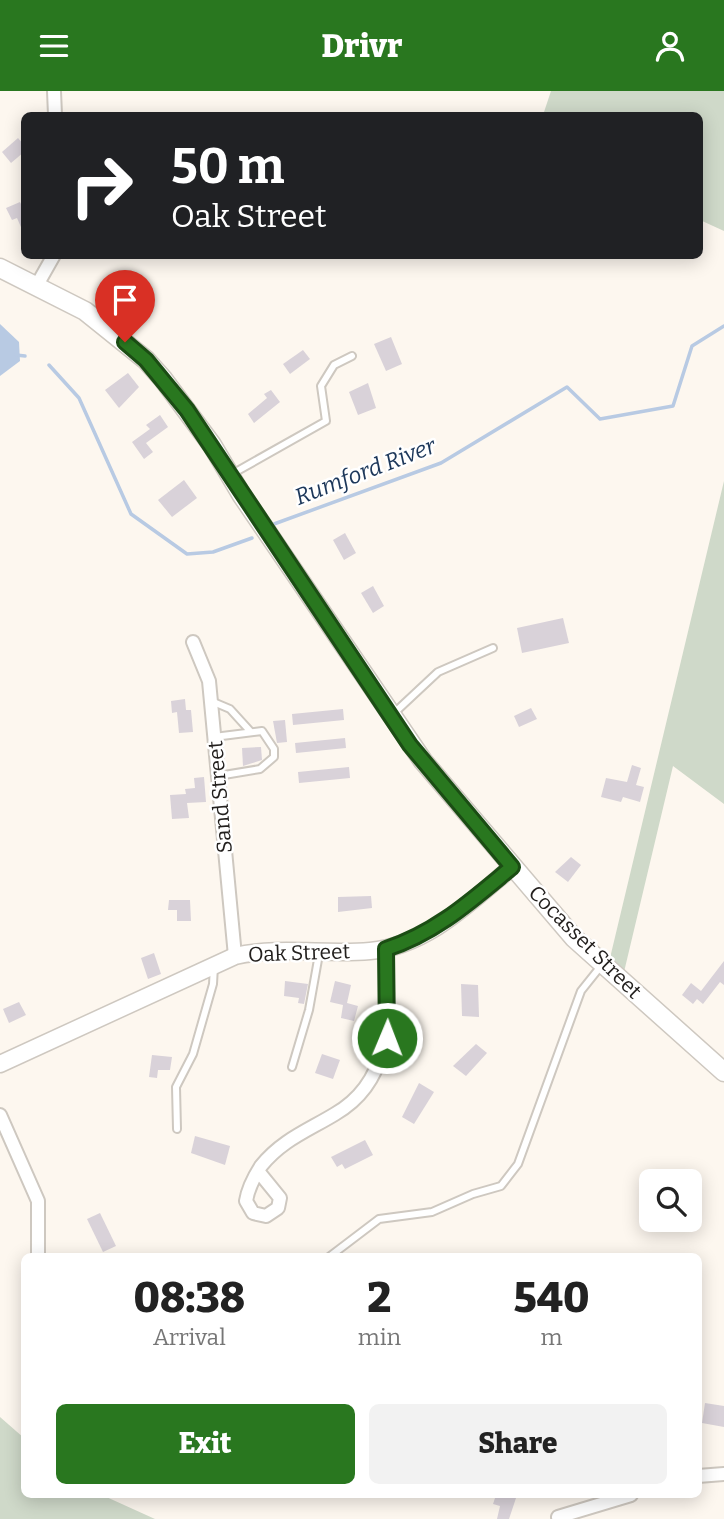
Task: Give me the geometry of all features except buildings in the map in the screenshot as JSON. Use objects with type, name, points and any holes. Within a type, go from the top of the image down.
[{"type":"main road","name":"Cocasset Street","points":[[0,268],[37,285],[105,325],[146,360],[187,410],[423,761],[512,867],[602,964],[724,1072]]},
{"type":"street","points":[[54,91],[55,112]]},
{"type":"street","points":[[37,285],[52,259]]},
{"type":"street","name":"Sand Street","points":[[193,642],[209,681],[235,956]]},
{"type":"street","name":"Oak Street","points":[[0,1064],[235,956],[255,952],[386,949],[416,938],[443,923],[512,867]]},
{"type":"street","points":[[258,1171],[280,1144],[344,1109],[373,1078],[387,1038],[386,949]]},
{"type":"street","points":[[0,1115],[38,1201],[38,1253]]},
{"type":"street","points":[[702,1476],[724,1474]]},
{"type":"street","points":[[558,1517],[621,1498]]},
{"type":"lane","points":[[230,475],[326,421],[321,386],[334,365],[352,356]]},
{"type":"lane","points":[[391,716],[438,672],[493,648]]},
{"type":"lane","points":[[211,701],[230,709],[250,731]]},
{"type":"lane","points":[[214,737],[262,731],[274,749],[274,757],[260,769],[218,776]]},
{"type":"lane","points":[[292,1067],[309,1010],[320,952]]},
{"type":"lane","points":[[177,1129],[176,1087],[193,1054],[213,984],[214,964]]},
{"type":"lane","points":[[334,1253],[379,1219],[432,1212],[472,1193],[501,1186],[518,1164],[581,991],[602,964]]},
{"type":"green space","points":[[551,91],[724,91],[724,231],[703,221],[703,112],[544,112]]},
{"type":"green space","points":[[724,481],[724,804],[673,766],[624,972],[610,958]]},
{"type":"green space","points":[[0,1417],[21,1435],[21,1498],[109,1498],[155,1519],[0,1519]]},
{"type":"water","points":[[0,324],[19,342],[20,361],[0,376]]},
{"type":"waterway","name":"Rumford River","points":[[274,524],[441,463],[567,387],[600,419],[673,406],[692,346],[724,326]]},
{"type":"waterway","name":"Rumford River","points":[[16,355],[25,356]]},
{"type":"waterway","name":"Rumford River","points":[[49,365],[79,398],[131,514],[187,554],[213,552],[252,538]]},
{"type":"route","points":[[125,342],[163,379],[212,445],[410,745],[512,867],[443,923],[416,938],[386,949],[387,1038]]}]
